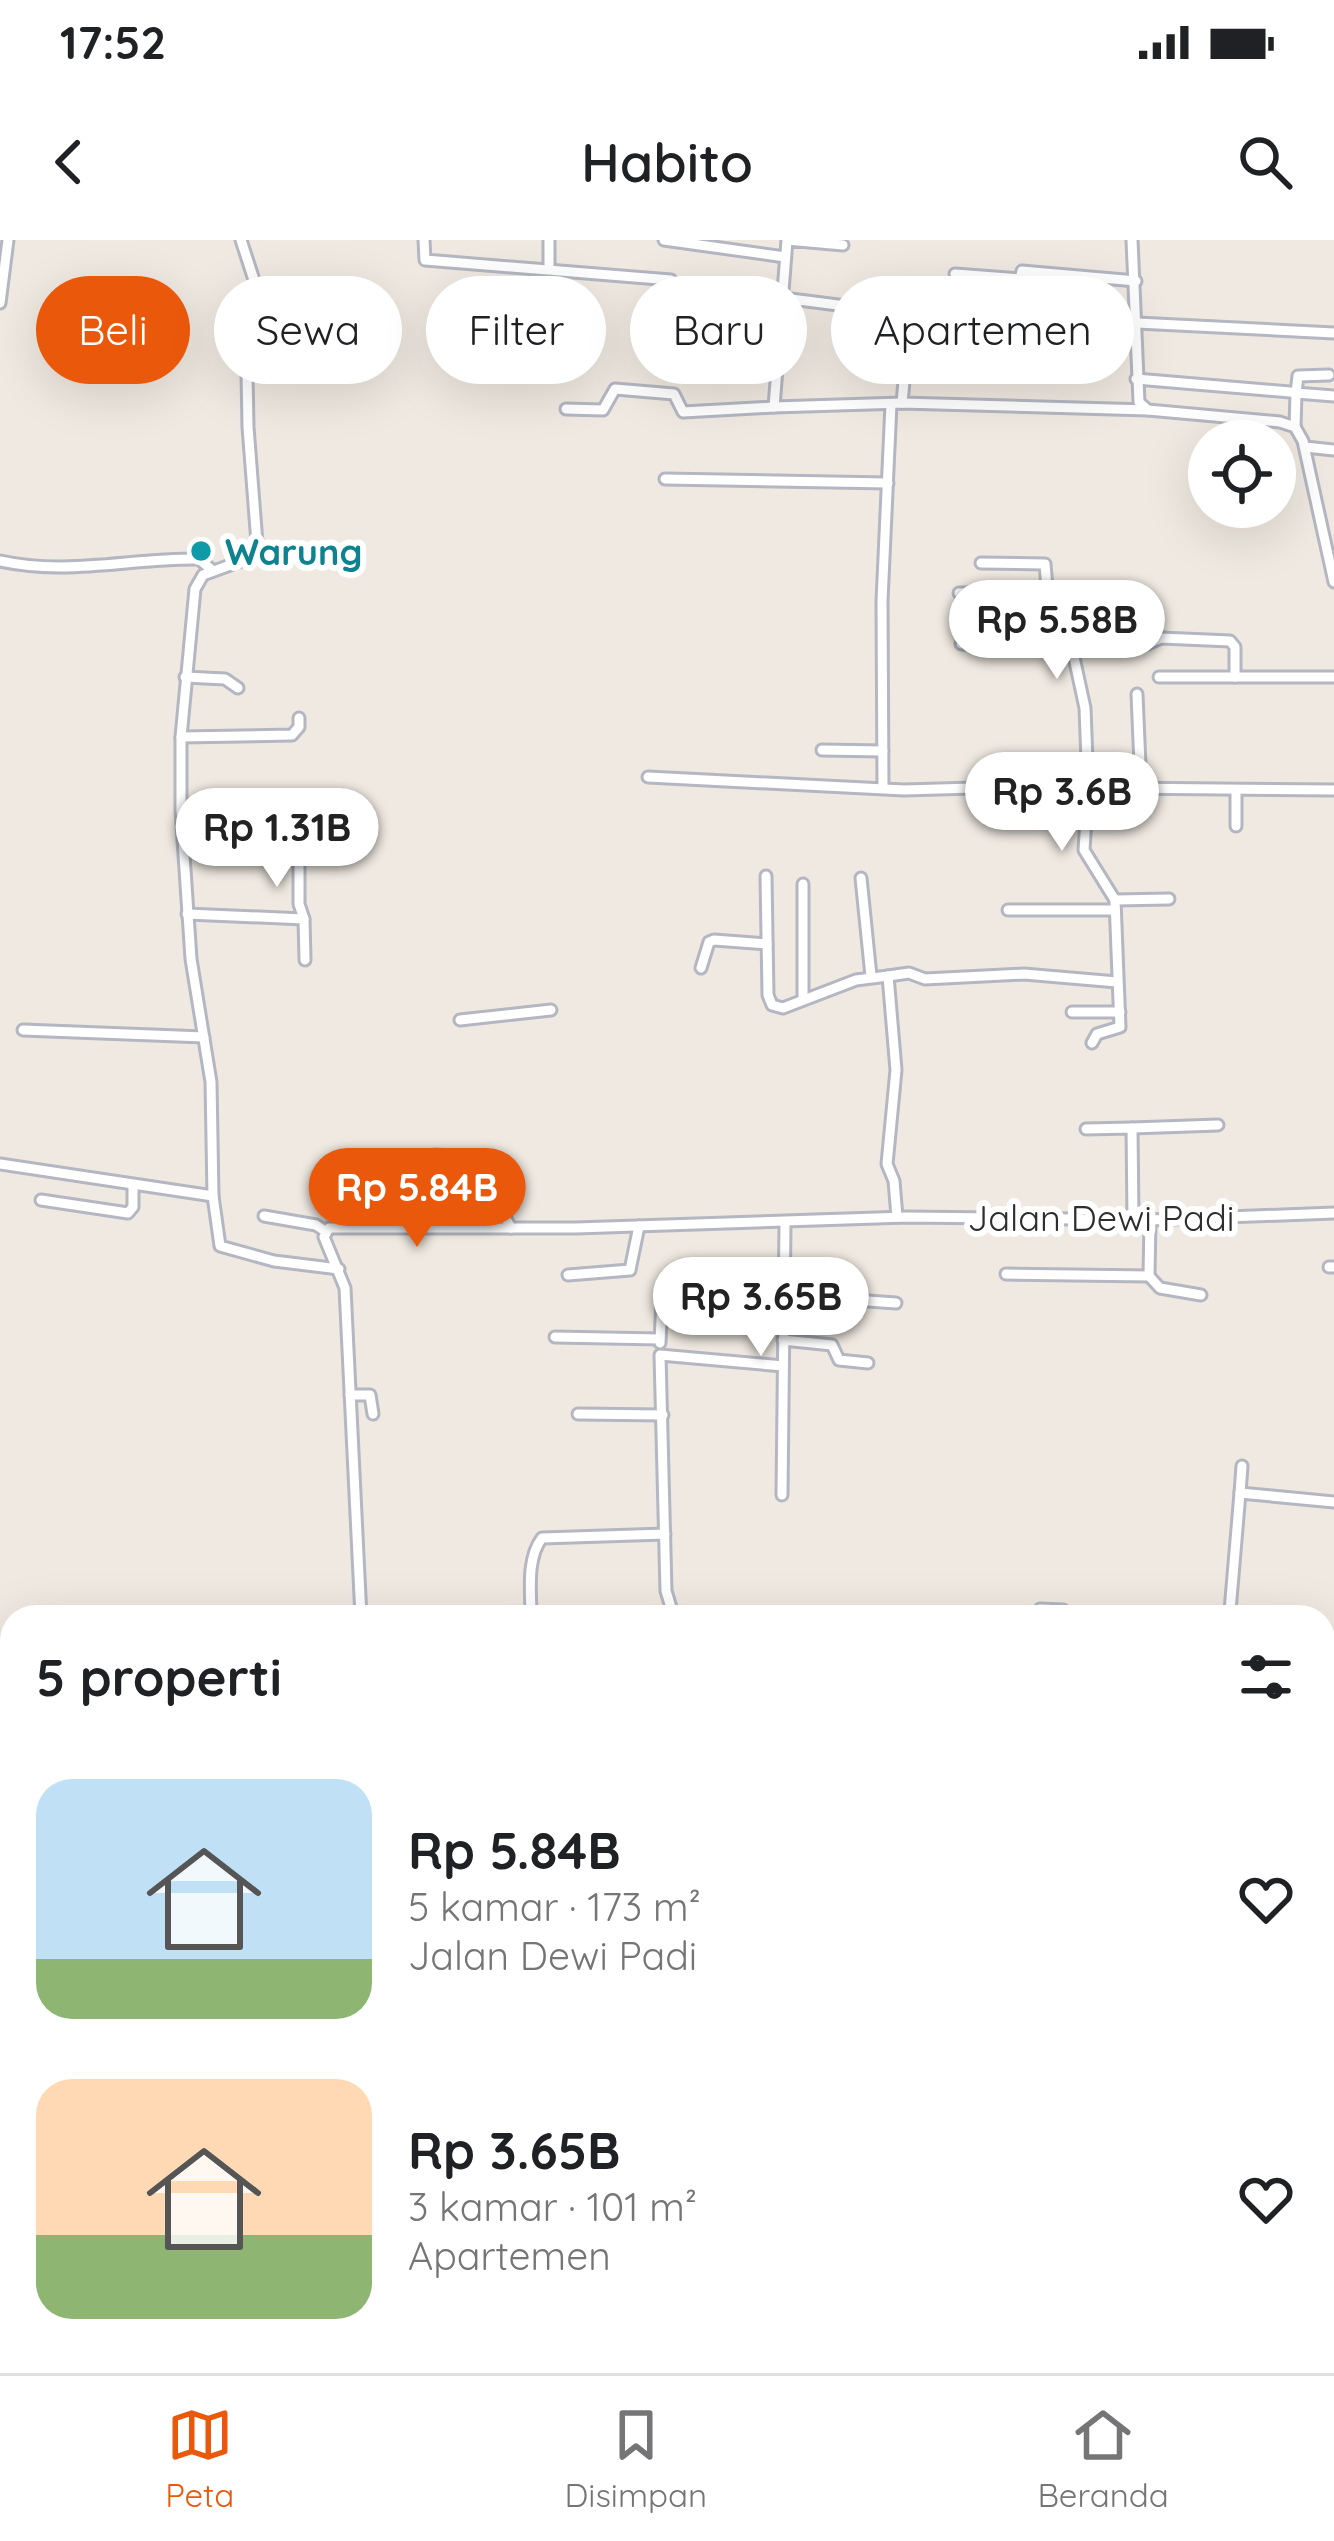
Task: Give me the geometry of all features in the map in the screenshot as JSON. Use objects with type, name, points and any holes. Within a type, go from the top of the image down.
[{"type":"street","points":[[0,303],[8,240]]},
{"type":"street","points":[[241,240],[254,280],[255,338],[248,373],[248,412],[257,543],[252,557],[203,575],[196,589],[181,737],[187,914],[211,1082],[220,1246],[274,1262],[338,1269]]},
{"type":"street","points":[[424,240],[425,260],[630,276]]},
{"type":"street","points":[[549,240],[549,268]]},
{"type":"street","points":[[664,240],[785,257]]},
{"type":"street","points":[[784,276],[788,240],[843,245]]},
{"type":"street","points":[[1132,240],[1138,323],[1136,379],[1138,398],[1148,410]]},
{"type":"street","points":[[955,274],[1020,279],[1022,271],[1136,280]]},
{"type":"street","points":[[1138,323],[1334,333]]},
{"type":"street","points":[[1295,420],[1298,376],[1330,375]]},
{"type":"street","points":[[1136,379],[1334,396]]},
{"type":"street","points":[[774,407],[776,384]]},
{"type":"street","points":[[883,787],[882,601],[888,483],[901,384]]},
{"type":"street","points":[[566,409],[603,410],[615,388],[674,394],[682,412],[896,404],[1148,410],[1258,420]]},
{"type":"street","points":[[1296,429],[1305,447],[1334,576]]},
{"type":"street","points":[[1305,447],[1334,449]]},
{"type":"street","points":[[664,479],[888,483]]},
{"type":"street","points":[[0,561],[34,568],[87,569],[199,560],[213,571]]},
{"type":"street","points":[[981,563],[1043,562],[1052,646]]},
{"type":"street","points":[[959,593],[1048,592]]},
{"type":"street","points":[[961,644],[1072,648],[1147,644],[1161,638],[1230,641],[1235,647],[1235,677]]},
{"type":"street","points":[[1072,648],[1085,708],[1084,850],[1115,905],[1119,1029],[1100,1032],[1093,1043]]},
{"type":"street","points":[[1159,676],[1334,677]]},
{"type":"street","points":[[185,677],[225,679],[238,688]]},
{"type":"street","points":[[1137,694],[1141,789]]},
{"type":"street","points":[[181,737],[292,735],[299,718]]},
{"type":"street","points":[[822,750],[883,751]]},
{"type":"street","points":[[648,777],[941,790],[1334,790]]},
{"type":"street","points":[[1236,791],[1236,826]]},
{"type":"street","points":[[299,856],[304,960]]},
{"type":"street","points":[[766,875],[770,1004],[783,1008],[871,976],[909,973],[932,978],[1070,976],[1117,982]]},
{"type":"street","points":[[861,878],[871,976]]},
{"type":"street","points":[[803,884],[803,1000]]},
{"type":"street","points":[[1008,910],[1169,899]]},
{"type":"street","points":[[187,914],[304,919]]},
{"type":"street","points":[[701,968],[709,942],[766,944]]},
{"type":"street","points":[[888,976],[896,1070],[887,1164],[902,1217]]},
{"type":"street","points":[[460,1020],[551,1010]]},
{"type":"street","points":[[1072,1012],[1120,1012]]},
{"type":"street","points":[[22,1030],[204,1037]]},
{"type":"street","points":[[1086,1129],[1218,1125]]},
{"type":"street","points":[[1132,1128],[1133,1219]]},
{"type":"street","points":[[435,1155],[472,1157],[509,1228]]},
{"type":"street","points":[[0,1163],[214,1196]]},
{"type":"street","points":[[41,1200],[128,1213],[133,1207],[133,1185]]},
{"type":"street","name":"Jalan Dewi Padi","points":[[264,1216],[312,1223],[325,1231],[367,1226],[509,1228],[785,1224],[902,1217],[1150,1220],[1334,1214]]},
{"type":"street","points":[[1150,1220],[1149,1276],[1160,1288],[1201,1295]]},
{"type":"street","points":[[782,1495],[785,1224]]},
{"type":"street","points":[[568,1275],[630,1270],[638,1226]]},
{"type":"street","points":[[325,1231],[345,1288],[360,1605]]},
{"type":"street","points":[[1006,1274],[1149,1276]]},
{"type":"street","points":[[783,1295],[896,1303]]},
{"type":"street","points":[[662,1298],[659,1340],[666,1591],[670,1605]]},
{"type":"street","points":[[555,1337],[659,1340]]},
{"type":"street","points":[[783,1340],[832,1345],[838,1360],[868,1363]]},
{"type":"street","points":[[660,1354],[783,1366]]},
{"type":"street","points":[[350,1394],[370,1395],[373,1414]]},
{"type":"street","points":[[578,1414],[663,1415]]},
{"type":"street","points":[[1231,1605],[1242,1466]]},
{"type":"street","points":[[1240,1493],[1334,1502]]},
{"type":"street","points":[[532,1605],[534,1553],[542,1538],[665,1534]]},
{"type":"place","name":"Warung","points":[[201,551]]}]
